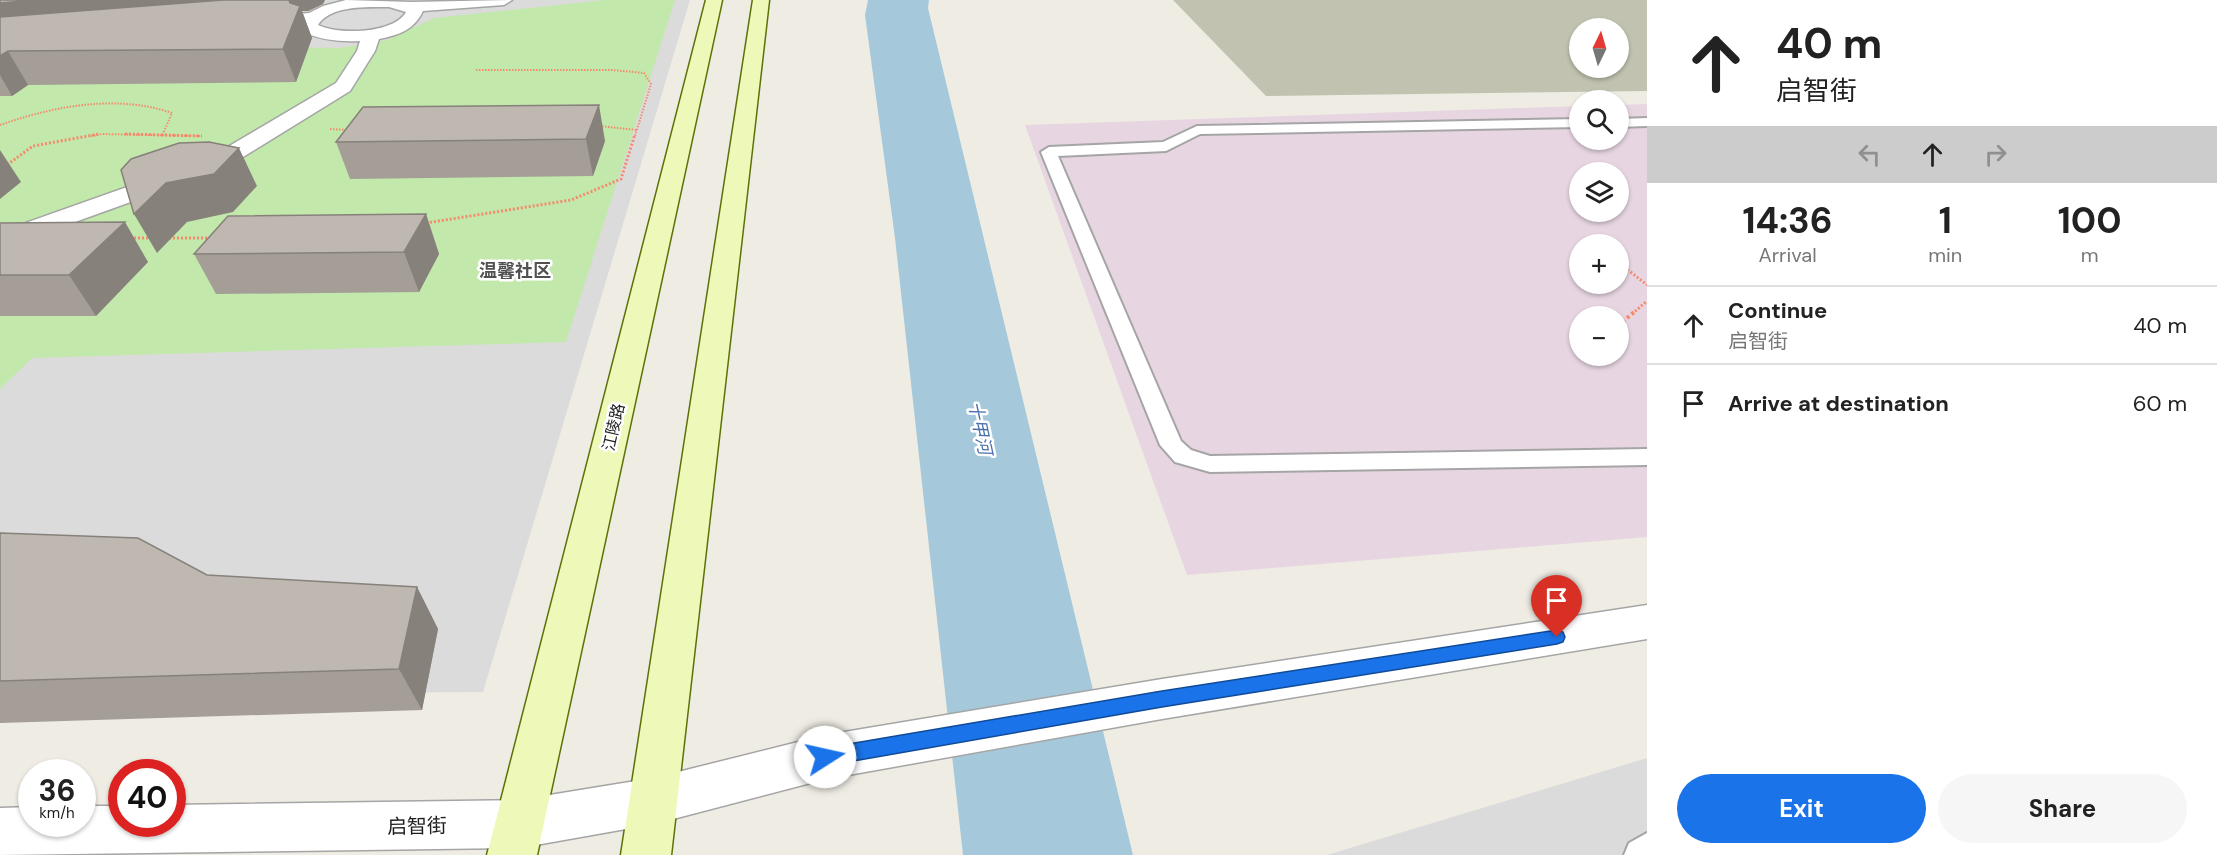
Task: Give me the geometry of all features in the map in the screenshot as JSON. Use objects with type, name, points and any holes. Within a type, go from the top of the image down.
[{"type":"main road","name":"江陵路","points":[[516,840],[714,0]]},
{"type":"main road","points":[[646,855],[761,0]]},
{"type":"street","points":[[238,24],[313,18],[337,7],[362,3],[388,2],[411,7],[504,0]]},
{"type":"street","points":[[313,18],[309,23],[309,28],[325,35],[371,35],[399,27],[409,21],[415,11],[411,7]]},
{"type":"street","points":[[0,241],[217,163],[343,87],[366,51],[371,35]]},
{"type":"street","name":"启智街","points":[[0,832],[516,840],[654,801],[825,757],[1162,699],[1647,622]]},
{"type":"lane","points":[[1629,123],[1647,122]]},
{"type":"lane","points":[[1569,123],[1197,130],[1167,146],[1049,152],[1172,445],[1183,456],[1210,464],[1647,457]]},
{"type":"lane","points":[[1641,855],[1647,849]]},
{"type":"path","points":[[418,224],[571,200],[621,179],[651,84],[644,73],[612,70],[476,70]]},
{"type":"path","points":[[0,125],[23,116],[88,105],[145,105],[172,113],[162,136]]},
{"type":"path","points":[[591,125],[637,130]]},
{"type":"path","points":[[0,167],[4,167],[33,146],[102,134],[162,136],[356,130]]},
{"type":"path","points":[[125,238],[217,238]]},
{"type":"path","points":[[1629,271],[1647,285]]},
{"type":"path","points":[[1629,317],[1647,301]]},
{"type":"shaded area","points":[[204,0],[690,0],[483,692],[0,695],[0,17]]},
{"type":"shaded area","points":[[1173,0],[1647,0],[1647,91],[1569,90],[1569,92],[1266,96]]},
{"type":"shaded area","points":[[1647,104],[1647,537],[1187,575],[1025,125],[1569,106],[1569,150],[1629,150],[1629,105]]},
{"type":"shaded area","points":[[1647,758],[1647,855],[1327,855]]},
{"type":"green space","points":[[605,0],[675,0],[566,342],[32,358],[0,389],[0,43],[340,48],[387,40],[434,18]]},
{"type":"water","name":"十甲河","points":[[868,0],[929,0],[928,8],[1133,855],[963,855],[895,238],[865,15]]},
{"type":"building","points":[[0,0],[36,0],[0,3]]},
{"type":"building","points":[[223,0],[289,0],[290,3],[300,6],[283,49],[8,51],[0,56],[0,17]]},
{"type":"building","points":[[599,105],[586,139],[336,142],[363,107]]},
{"type":"building","points":[[209,142],[239,148],[214,174],[166,183],[134,214],[121,170],[131,159],[179,143]]},
{"type":"building","points":[[426,214],[404,252],[194,254],[228,216]]},
{"type":"building","points":[[125,222],[69,275],[0,275],[0,223]]},
{"type":"building","points":[[0,533],[138,538],[207,575],[417,587],[399,669],[0,681]]},
{"type":"district","name":"温馨社区","points":[[515,271]]},
{"type":"route","points":[[825,757],[1162,699],[1557,637]]}]
